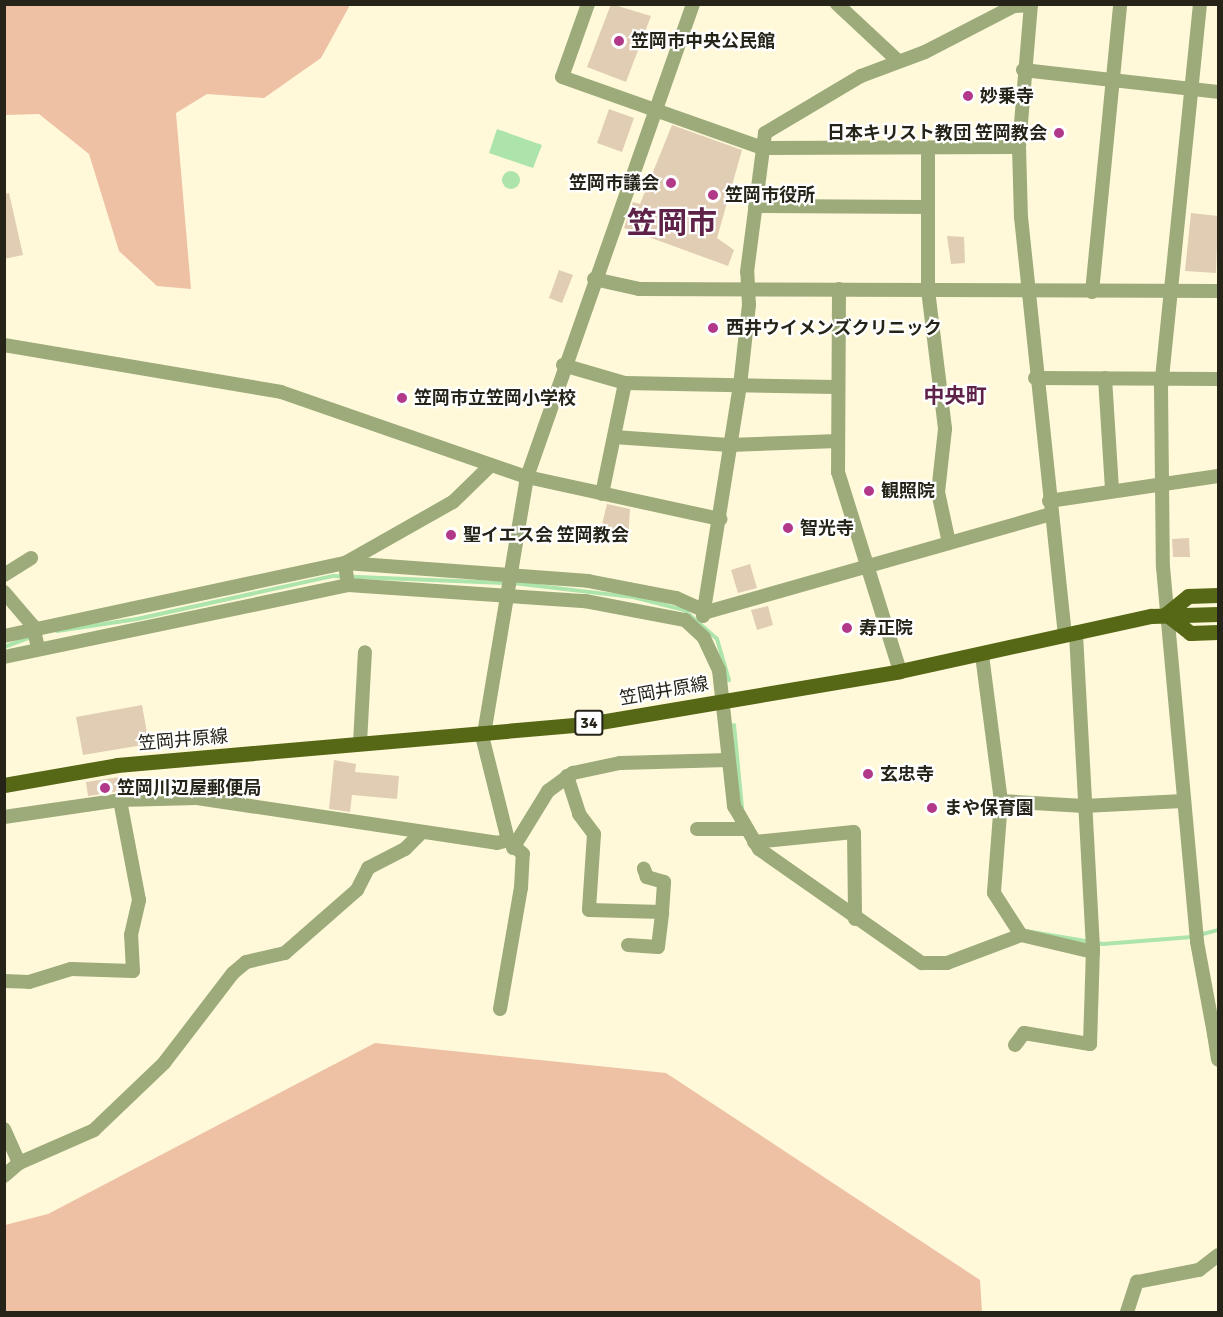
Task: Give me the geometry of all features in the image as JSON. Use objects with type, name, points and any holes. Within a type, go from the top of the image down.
[{"type":"main road","points":[[1218,595],[1188,596],[1166,614],[1190,633],[1218,632]]},
{"type":"main road","name":"笠岡井原線","points":[[4,785],[117,765],[594,723],[900,671],[1166,614],[1218,614]]},
{"type":"street","points":[[588,4],[562,77],[763,148],[1019,147]]},
{"type":"street","points":[[509,843],[489,774],[485,731],[527,477],[563,365],[693,4]]},
{"type":"street","points":[[837,4],[897,60]]},
{"type":"street","points":[[1092,292],[1120,4]]},
{"type":"street","points":[[1200,4],[1162,377],[1163,481],[1166,614],[1183,801],[1197,942],[1216,1034],[1218,1060]]},
{"type":"street","points":[[1015,1045],[1024,1033],[1090,1044],[1093,946],[1084,806],[1084,696],[1070,633],[1050,507],[1026,291],[1019,147],[1023,70],[1031,5],[1014,5],[925,52],[897,60],[774,123],[765,133],[755,206],[740,386],[729,445],[720,519],[700,620],[725,700],[728,760],[734,806],[744,829],[856,916],[922,963],[947,963],[1018,932],[1093,946]]},
{"type":"street","points":[[1023,70],[1218,92]]},
{"type":"street","points":[[928,149],[928,290],[945,429],[938,492],[949,543]]},
{"type":"street","points":[[755,206],[927,207]]},
{"type":"street","points":[[594,279],[639,289],[1218,291]]},
{"type":"street","points":[[839,289],[836,387],[838,472],[900,671]]},
{"type":"street","points":[[4,345],[281,392],[527,477],[720,519]]},
{"type":"street","points":[[563,365],[625,383],[836,387]]},
{"type":"street","points":[[1035,378],[1218,379]]},
{"type":"street","points":[[1105,378],[1112,490]]},
{"type":"street","points":[[602,494],[625,383]]},
{"type":"street","points":[[614,437],[729,445],[838,441]]},
{"type":"street","points":[[347,575],[453,502],[491,465]]},
{"type":"street","points":[[271,590],[347,575],[427,578],[586,591],[640,600],[700,620],[868,566],[949,543],[1050,507],[1112,490],[1163,481],[1218,476]]},
{"type":"street","points":[[4,575],[31,558]]},
{"type":"street","points":[[4,636],[36,637],[204,607],[271,590],[347,575],[427,578],[586,591],[640,600],[700,620]]},
{"type":"street","points":[[4,592],[36,637]]},
{"type":"street","points":[[4,657],[36,637],[204,607]]},
{"type":"street","points":[[360,743],[365,652]]},
{"type":"street","points":[[982,654],[1002,801],[994,893],[1018,932]]},
{"type":"street","points":[[509,843],[548,791],[567,776],[620,763],[728,760]]},
{"type":"street","points":[[567,776],[579,814],[594,834],[589,910],[662,912]]},
{"type":"street","points":[[4,817],[120,800],[197,798],[509,843],[523,854],[521,888],[500,1009]]},
{"type":"street","points":[[4,981],[29,982],[71,969],[133,970],[131,935],[139,900],[120,800]]},
{"type":"street","points":[[1002,801],[1084,806],[1183,801]]},
{"type":"street","points":[[698,829],[744,829]]},
{"type":"street","points":[[4,1176],[19,1163],[94,1130],[164,1064],[199,1010],[233,973],[246,962],[285,953],[357,890],[368,868],[405,849],[422,832]]},
{"type":"street","points":[[761,841],[854,832],[856,916]]},
{"type":"street","points":[[628,945],[658,947],[664,882],[646,877],[644,869]]},
{"type":"street","points":[[4,1129],[19,1163]]},
{"type":"street","points":[[1126,1312],[1137,1282],[1198,1270],[1218,1255]]},
{"type":"shaded area","points":[[4,5],[350,5],[321,58],[264,98],[207,94],[176,113],[191,289],[157,286],[119,251],[89,154],[39,114],[5,115]]},
{"type":"shaded area","points":[[497,129],[542,145],[533,168],[489,153]]},
{"type":"shaded area","points":[[507,171],[515,171],[520,176],[518,187],[507,189],[502,184],[502,176]]},
{"type":"shaded area","points":[[375,1043],[666,1073],[980,1280],[982,1312],[5,1312],[5,1225],[48,1214]]},
{"type":"building","name":"笠岡市中央公民館","points":[[611,4],[651,16],[626,82],[587,67]]},
{"type":"building","points":[[609,109],[634,118],[622,152],[597,143]]},
{"type":"building","name":"笠岡市役所","points":[[672,125],[742,150],[717,238],[734,250],[728,266],[624,228],[633,202],[640,204]]},
{"type":"building","points":[[9,193],[23,255],[4,259],[4,194]]},
{"type":"building","points":[[1191,213],[1218,216],[1216,273],[1185,271]]},
{"type":"building","points":[[947,236],[964,237],[965,263],[951,264]]},
{"type":"building","points":[[559,270],[573,275],[562,303],[549,298]]},
{"type":"building","points":[[607,504],[630,509],[628,540],[600,533]]},
{"type":"building","points":[[1189,538],[1190,557],[1173,557],[1172,539]]},
{"type":"building","points":[[750,564],[757,588],[738,593],[731,570]]},
{"type":"building","points":[[768,606],[773,625],[757,630],[751,610]]},
{"type":"building","points":[[142,705],[149,744],[83,755],[76,717]]},
{"type":"building","points":[[334,760],[356,764],[355,772],[399,776],[397,799],[352,795],[350,812],[329,809]]},
{"type":"building","points":[[120,777],[122,791],[88,796],[86,782]]},
{"type":"waterway","points":[[57,631],[137,619],[333,576],[505,583]]},
{"type":"waterway","points":[[513,583],[633,597],[684,610],[717,639],[729,680]]},
{"type":"waterway","points":[[4,647],[32,637]]},
{"type":"waterway","points":[[734,725],[742,808]]},
{"type":"waterway","points":[[1020,930],[1103,944],[1192,937]]},
{"type":"waterway","points":[[1199,935],[1218,930]]},
{"type":"place","name":"笠岡市中央公民館","points":[[619,41]]},
{"type":"place","name":"妙乗寺","points":[[968,96]]},
{"type":"place","name":"日本キリスト教団 笠岡教会","points":[[1059,133]]},
{"type":"place","name":"笠岡市議会","points":[[671,183]]},
{"type":"place","name":"笠岡市役所","points":[[713,195]]},
{"type":"place","name":"西井ウイメンズクリニック","points":[[713,328]]},
{"type":"place","name":"笠岡市立笠岡小学校","points":[[402,398]]},
{"type":"place","name":"観照院","points":[[869,491]]},
{"type":"place","name":"智光寺","points":[[788,528]]},
{"type":"place","name":"聖イエス会 笠岡教会","points":[[451,535]]},
{"type":"place","name":"寿正院","points":[[847,628]]},
{"type":"place","name":"玄忠寺","points":[[868,774]]},
{"type":"place","name":"笠岡川辺屋郵便局","points":[[105,788]]},
{"type":"place","name":"まや保育園","points":[[932,808]]},
{"type":"district","name":"笠岡市","points":[[672,224]]},
{"type":"district","name":"中央町","points":[[955,396]]}]
